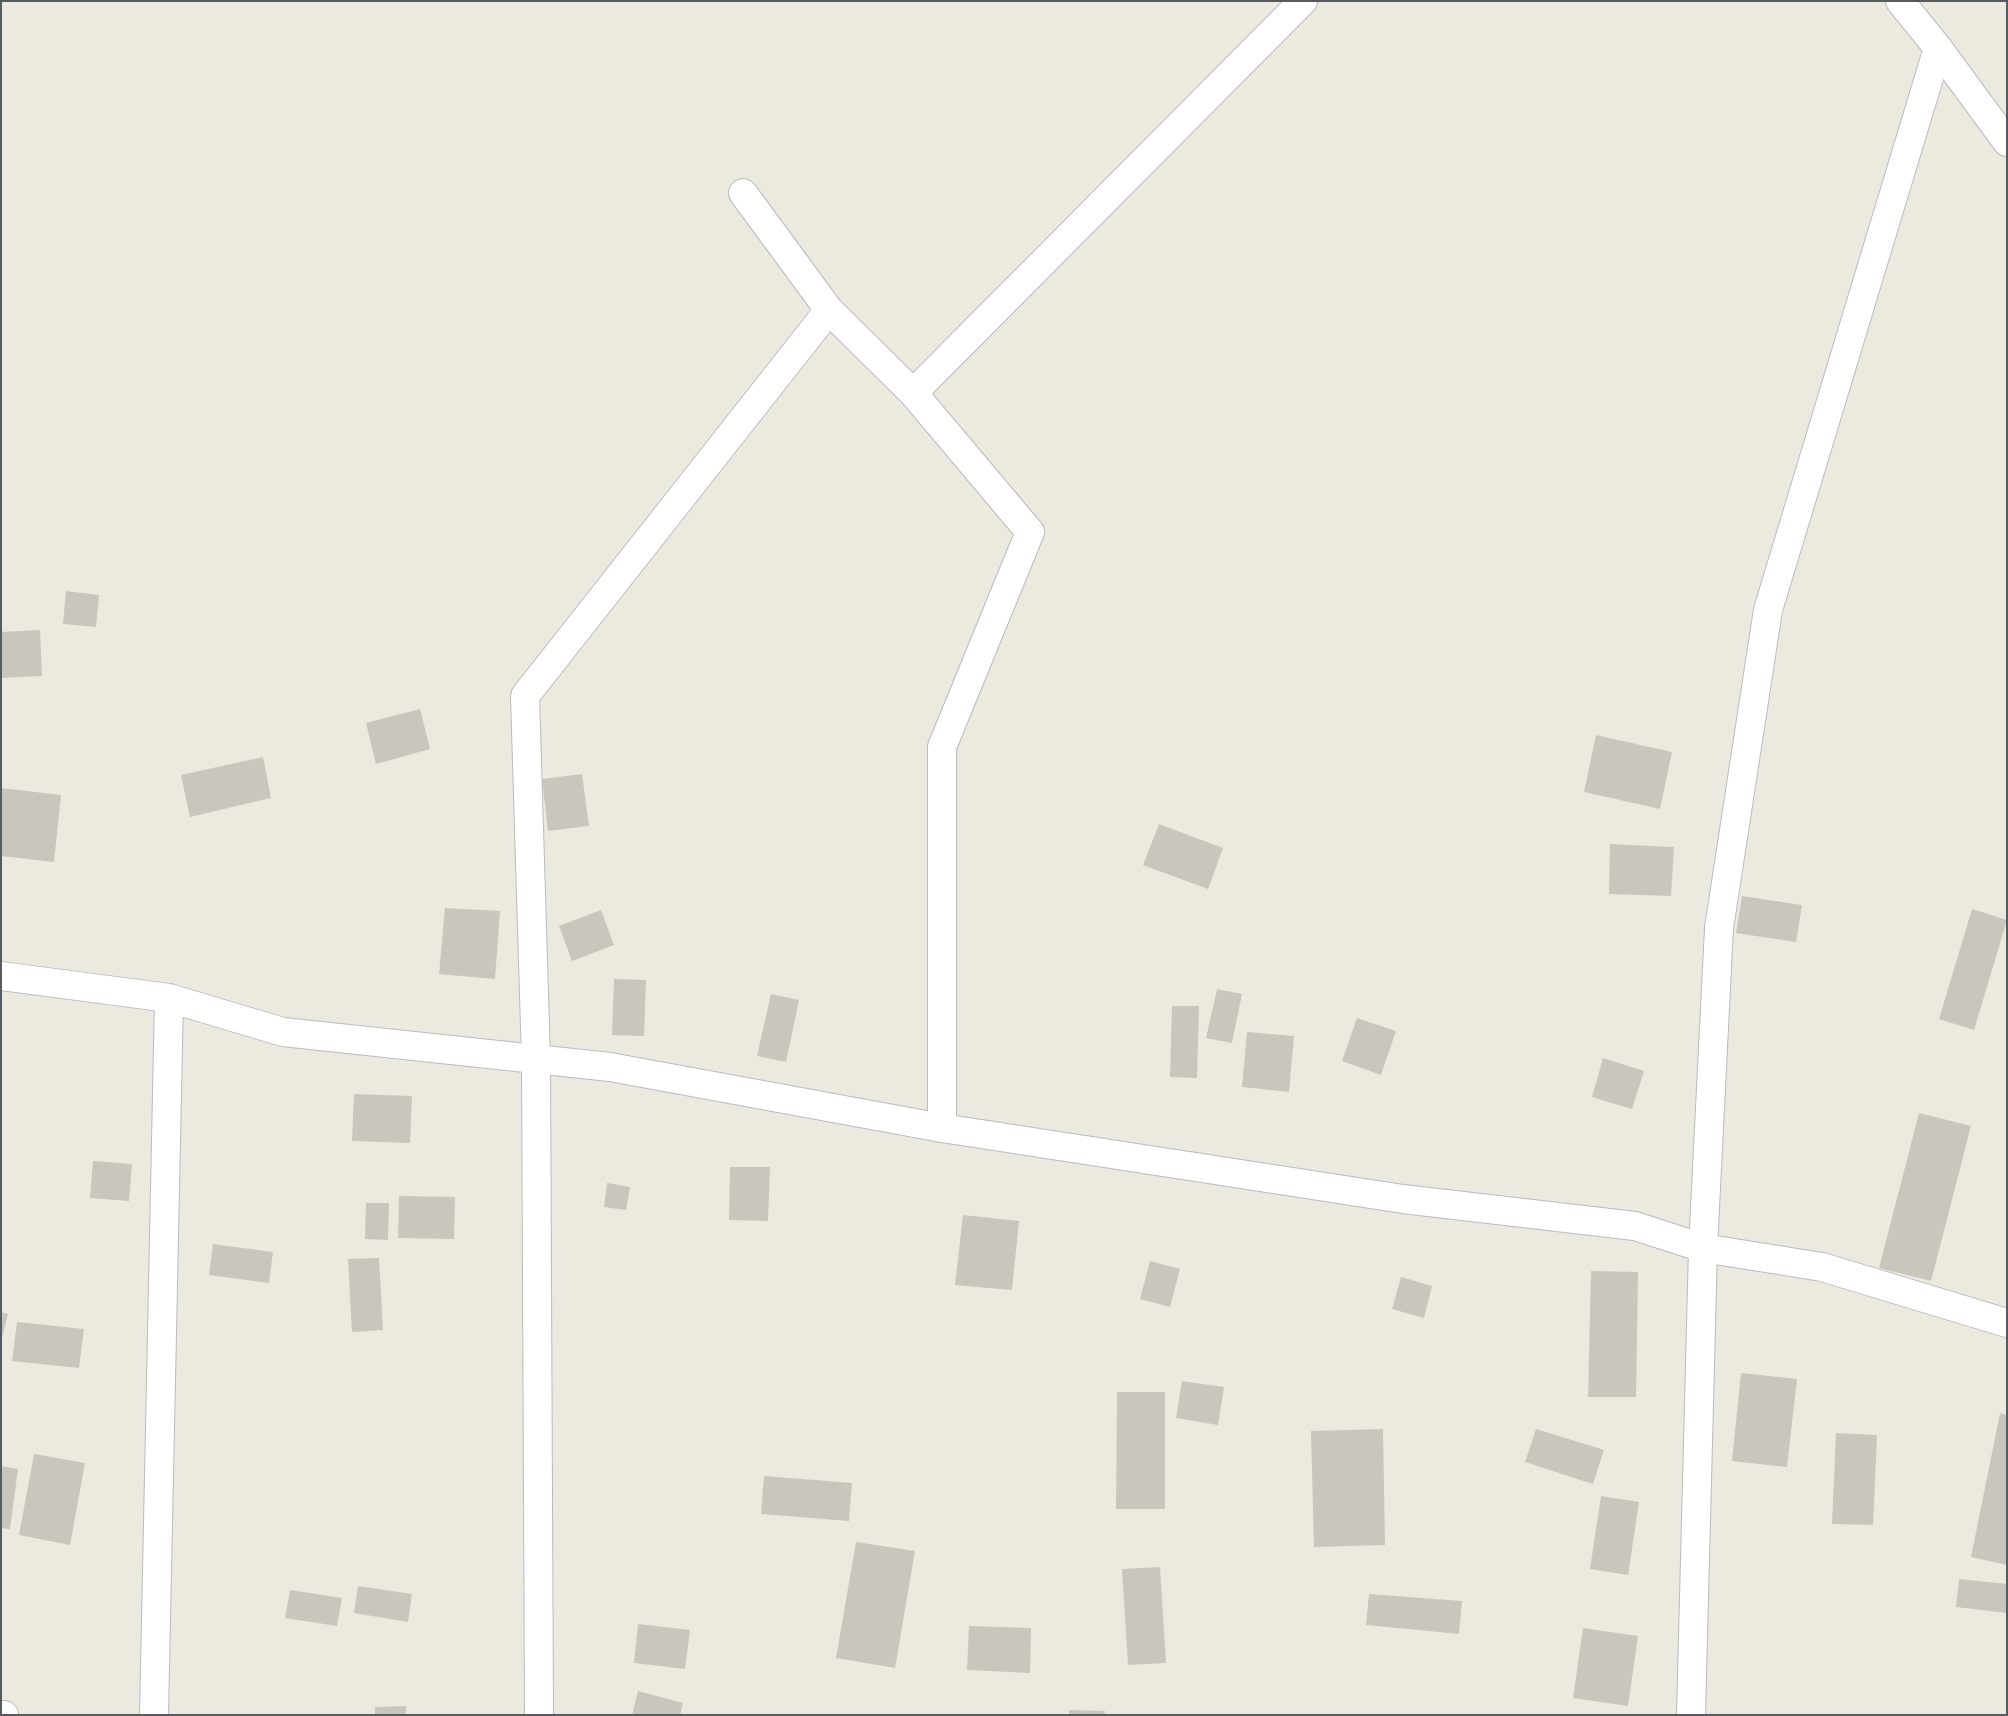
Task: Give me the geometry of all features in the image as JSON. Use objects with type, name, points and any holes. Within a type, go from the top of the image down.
[{"type":"street","points":[[913,393],[1303,1]]},
{"type":"street","points":[[1900,1],[1938,48],[2007,142]]},
{"type":"street","points":[[1691,1715],[1704,1248],[1719,928],[1768,610],[1938,48]]},
{"type":"street","points":[[743,193],[829,310],[913,393],[1030,532],[942,747],[942,1128]]},
{"type":"street","points":[[539,1715],[536,1060],[525,696],[829,310]]},
{"type":"street","points":[[1,976],[169,998],[283,1032],[536,1060],[610,1066],[942,1128],[1403,1200],[1634,1226],[1704,1248],[1822,1267],[2007,1323]]},
{"type":"street","points":[[154,1715],[169,998]]},
{"type":"building","points":[[66,591],[99,595],[96,627],[63,624]]},
{"type":"building","points":[[40,630],[42,676],[1,678],[1,632]]},
{"type":"building","points":[[420,709],[430,749],[376,764],[366,723]]},
{"type":"building","points":[[1596,735],[1672,752],[1660,809],[1584,792]]},
{"type":"building","points":[[263,757],[271,798],[190,817],[181,775]]},
{"type":"building","points":[[582,774],[589,826],[548,831],[542,779]]},
{"type":"building","points":[[1,788],[61,795],[54,862],[1,856]]},
{"type":"building","points":[[1159,824],[1223,848],[1208,889],[1143,865]]},
{"type":"building","points":[[1610,844],[1674,847],[1671,896],[1609,894]]},
{"type":"building","points":[[1742,896],[1802,905],[1796,942],[1736,933]]},
{"type":"building","points":[[445,908],[500,911],[495,979],[439,974]]},
{"type":"building","points":[[1972,909],[2007,920],[1974,1030],[1939,1019]]},
{"type":"building","points":[[601,910],[614,945],[572,961],[559,926]]},
{"type":"building","points":[[614,979],[646,980],[644,1036],[612,1035]]},
{"type":"building","points":[[1217,989],[1242,994],[1232,1043],[1206,1038]]},
{"type":"building","points":[[771,994],[799,1000],[786,1062],[757,1056]]},
{"type":"building","points":[[1172,1006],[1199,1006],[1197,1078],[1170,1077]]},
{"type":"building","points":[[1357,1018],[1396,1031],[1381,1075],[1342,1061]]},
{"type":"building","points":[[1247,1032],[1294,1036],[1289,1092],[1242,1087]]},
{"type":"building","points":[[1603,1058],[1644,1071],[1632,1109],[1592,1097]]},
{"type":"building","points":[[354,1094],[412,1096],[410,1143],[352,1141]]},
{"type":"building","points":[[1919,1113],[1971,1126],[1931,1281],[1879,1268]]},
{"type":"building","points":[[93,1161],[132,1164],[129,1201],[90,1198]]},
{"type":"building","points":[[730,1167],[770,1167],[768,1221],[729,1220]]},
{"type":"building","points":[[607,1183],[630,1187],[626,1210],[604,1207]]},
{"type":"building","points":[[399,1196],[455,1197],[454,1239],[398,1238]]},
{"type":"building","points":[[366,1203],[389,1203],[388,1240],[365,1239]]},
{"type":"building","points":[[963,1215],[1019,1221],[1012,1290],[955,1285]]},
{"type":"building","points":[[213,1244],[273,1252],[269,1283],[209,1275]]},
{"type":"building","points":[[379,1258],[383,1330],[352,1332],[348,1259]]},
{"type":"building","points":[[1150,1261],[1180,1269],[1170,1307],[1140,1299]]},
{"type":"building","points":[[1591,1271],[1638,1272],[1636,1397],[1588,1397]]},
{"type":"building","points":[[1401,1277],[1432,1286],[1424,1318],[1392,1309]]},
{"type":"building","points":[[1,1312],[8,1314],[2,1338],[1,1338]]},
{"type":"building","points":[[17,1322],[84,1329],[79,1368],[12,1361]]},
{"type":"building","points":[[1741,1373],[1797,1379],[1787,1467],[1732,1461]]},
{"type":"building","points":[[1182,1381],[1224,1387],[1218,1425],[1176,1418]]},
{"type":"building","points":[[1117,1392],[1165,1392],[1165,1509],[1116,1509]]},
{"type":"building","points":[[2000,1413],[2007,1415],[2007,1565],[1971,1557]]},
{"type":"building","points":[[1383,1429],[1385,1545],[1314,1547],[1311,1431]]},
{"type":"building","points":[[1536,1429],[1604,1450],[1593,1484],[1525,1462]]},
{"type":"building","points":[[1836,1433],[1877,1435],[1873,1525],[1832,1524]]},
{"type":"building","points":[[34,1454],[85,1463],[70,1545],[19,1535]]},
{"type":"building","points":[[1,1466],[18,1469],[10,1529],[1,1528]]},
{"type":"building","points":[[764,1476],[852,1483],[849,1521],[761,1514]]},
{"type":"building","points":[[1601,1496],[1639,1502],[1628,1575],[1590,1569]]},
{"type":"building","points":[[856,1542],[915,1551],[895,1668],[836,1658]]},
{"type":"building","points":[[1160,1567],[1166,1663],[1128,1665],[1122,1569]]},
{"type":"building","points":[[1959,1579],[2007,1584],[2007,1613],[1956,1607]]},
{"type":"building","points":[[358,1586],[412,1594],[408,1622],[354,1613]]},
{"type":"building","points":[[290,1590],[342,1598],[337,1626],[285,1618]]},
{"type":"building","points":[[1369,1594],[1462,1601],[1459,1634],[1366,1625]]},
{"type":"building","points":[[638,1624],[690,1630],[685,1669],[634,1663]]},
{"type":"building","points":[[969,1626],[1031,1628],[1030,1673],[967,1670]]},
{"type":"building","points":[[1583,1628],[1638,1636],[1628,1706],[1573,1698]]},
{"type":"building","points":[[638,1691],[683,1703],[680,1715],[632,1715]]},
{"type":"building","points":[[406,1706],[406,1715],[375,1715],[375,1707]]},
{"type":"building","points":[[1069,1710],[1105,1711],[1104,1715],[1069,1715]]}]
